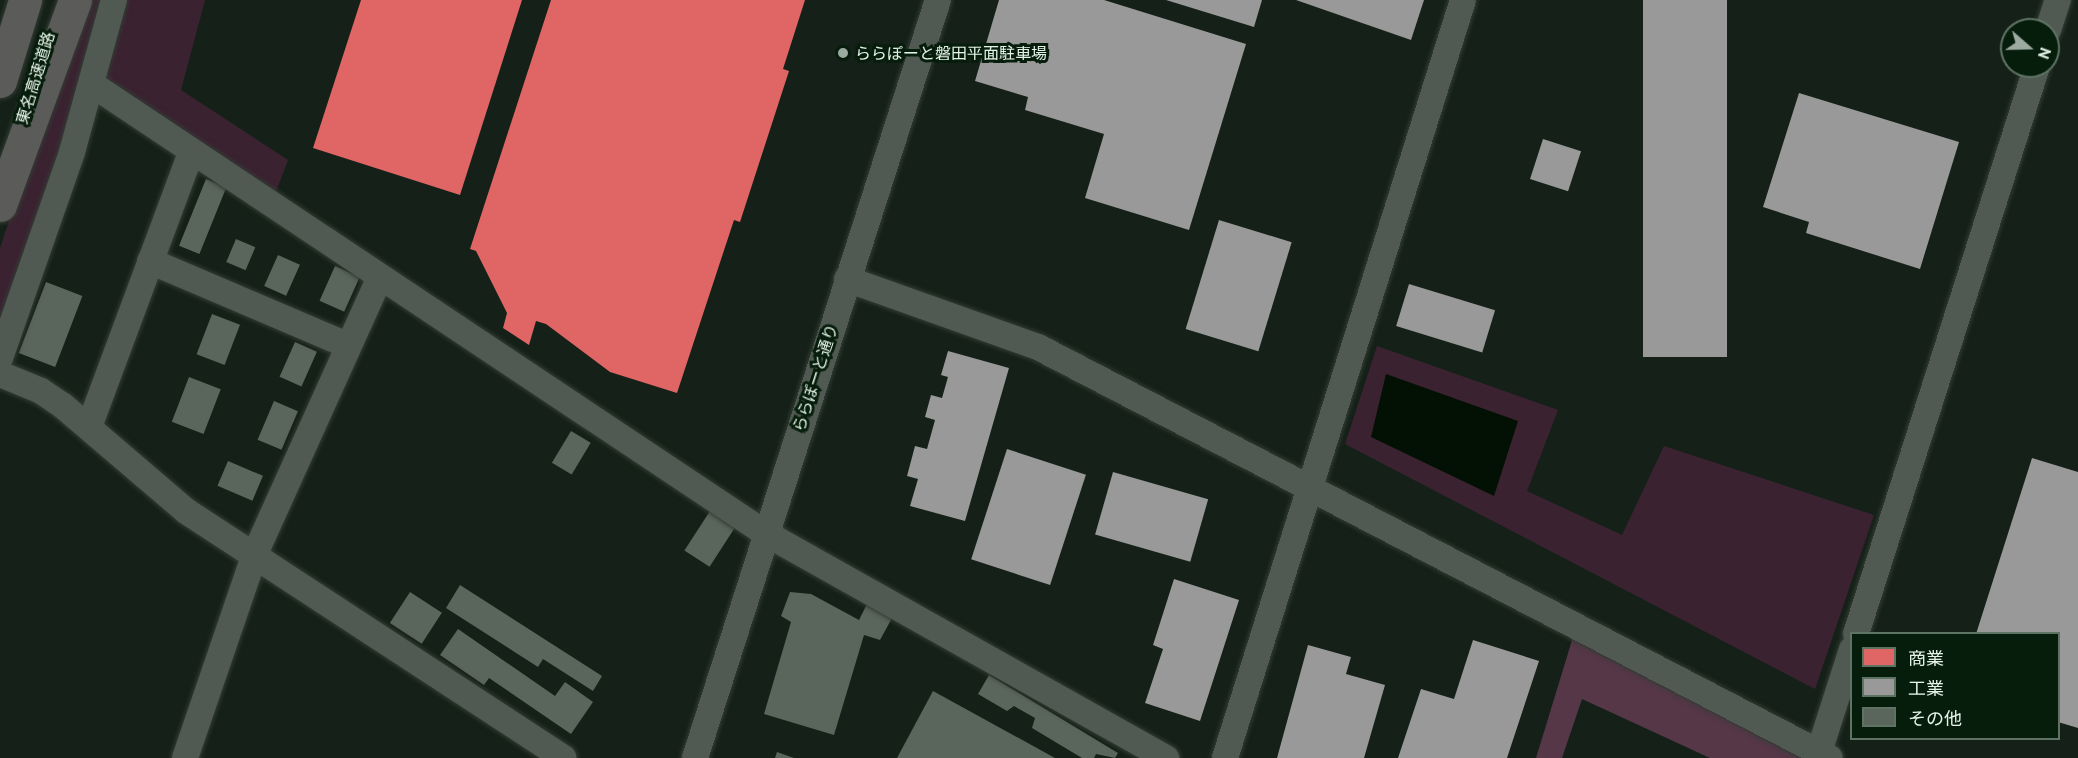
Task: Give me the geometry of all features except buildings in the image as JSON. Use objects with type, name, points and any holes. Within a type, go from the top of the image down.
[{"type":"highway","points":[[0,23],[6,0]]},
{"type":"highway","name":"東名高速道路","points":[[0,81],[25,0]]},
{"type":"highway","name":"東名高速道路","points":[[0,191],[59,0]]},
{"type":"highway","points":[[0,205],[75,0]]},
{"type":"street","points":[[0,358],[93,85],[114,0]]},
{"type":"street","name":"ららぽーと通り","points":[[695,758],[765,533],[938,0]]},
{"type":"street","points":[[1225,758],[1463,0]]},
{"type":"street","points":[[2052,18],[2058,0]]},
{"type":"street","points":[[1856,632],[2033,78]]},
{"type":"street","points":[[93,85],[191,153],[765,533],[1166,758]]},
{"type":"street","points":[[89,427],[191,153]]},
{"type":"street","points":[[150,261],[347,345]]},
{"type":"street","points":[[185,758],[254,556],[347,345],[380,277]]},
{"type":"street","points":[[847,279],[1038,346],[1312,486],[1825,755],[1850,653]]},
{"type":"street","points":[[0,374],[41,391],[89,427],[186,511],[563,758]]},
{"type":"shaded area","points":[[83,0],[205,0],[181,90],[288,160],[271,205],[93,85],[0,356],[0,248]]},
{"type":"shaded area","points":[[1377,346],[1558,410],[1527,491],[1622,535],[1664,446],[1874,515],[1815,689],[1345,444]]},
{"type":"shaded area","points":[[1386,374],[1518,421],[1494,496],[1371,437]]},
{"type":"shaded area","points":[[1573,637],[1806,758],[1710,758],[1582,699],[1562,758],[1536,758]]},
{"type":"place","name":"ららぽーと磐田平面駐車場","points":[[843,53]]}]
